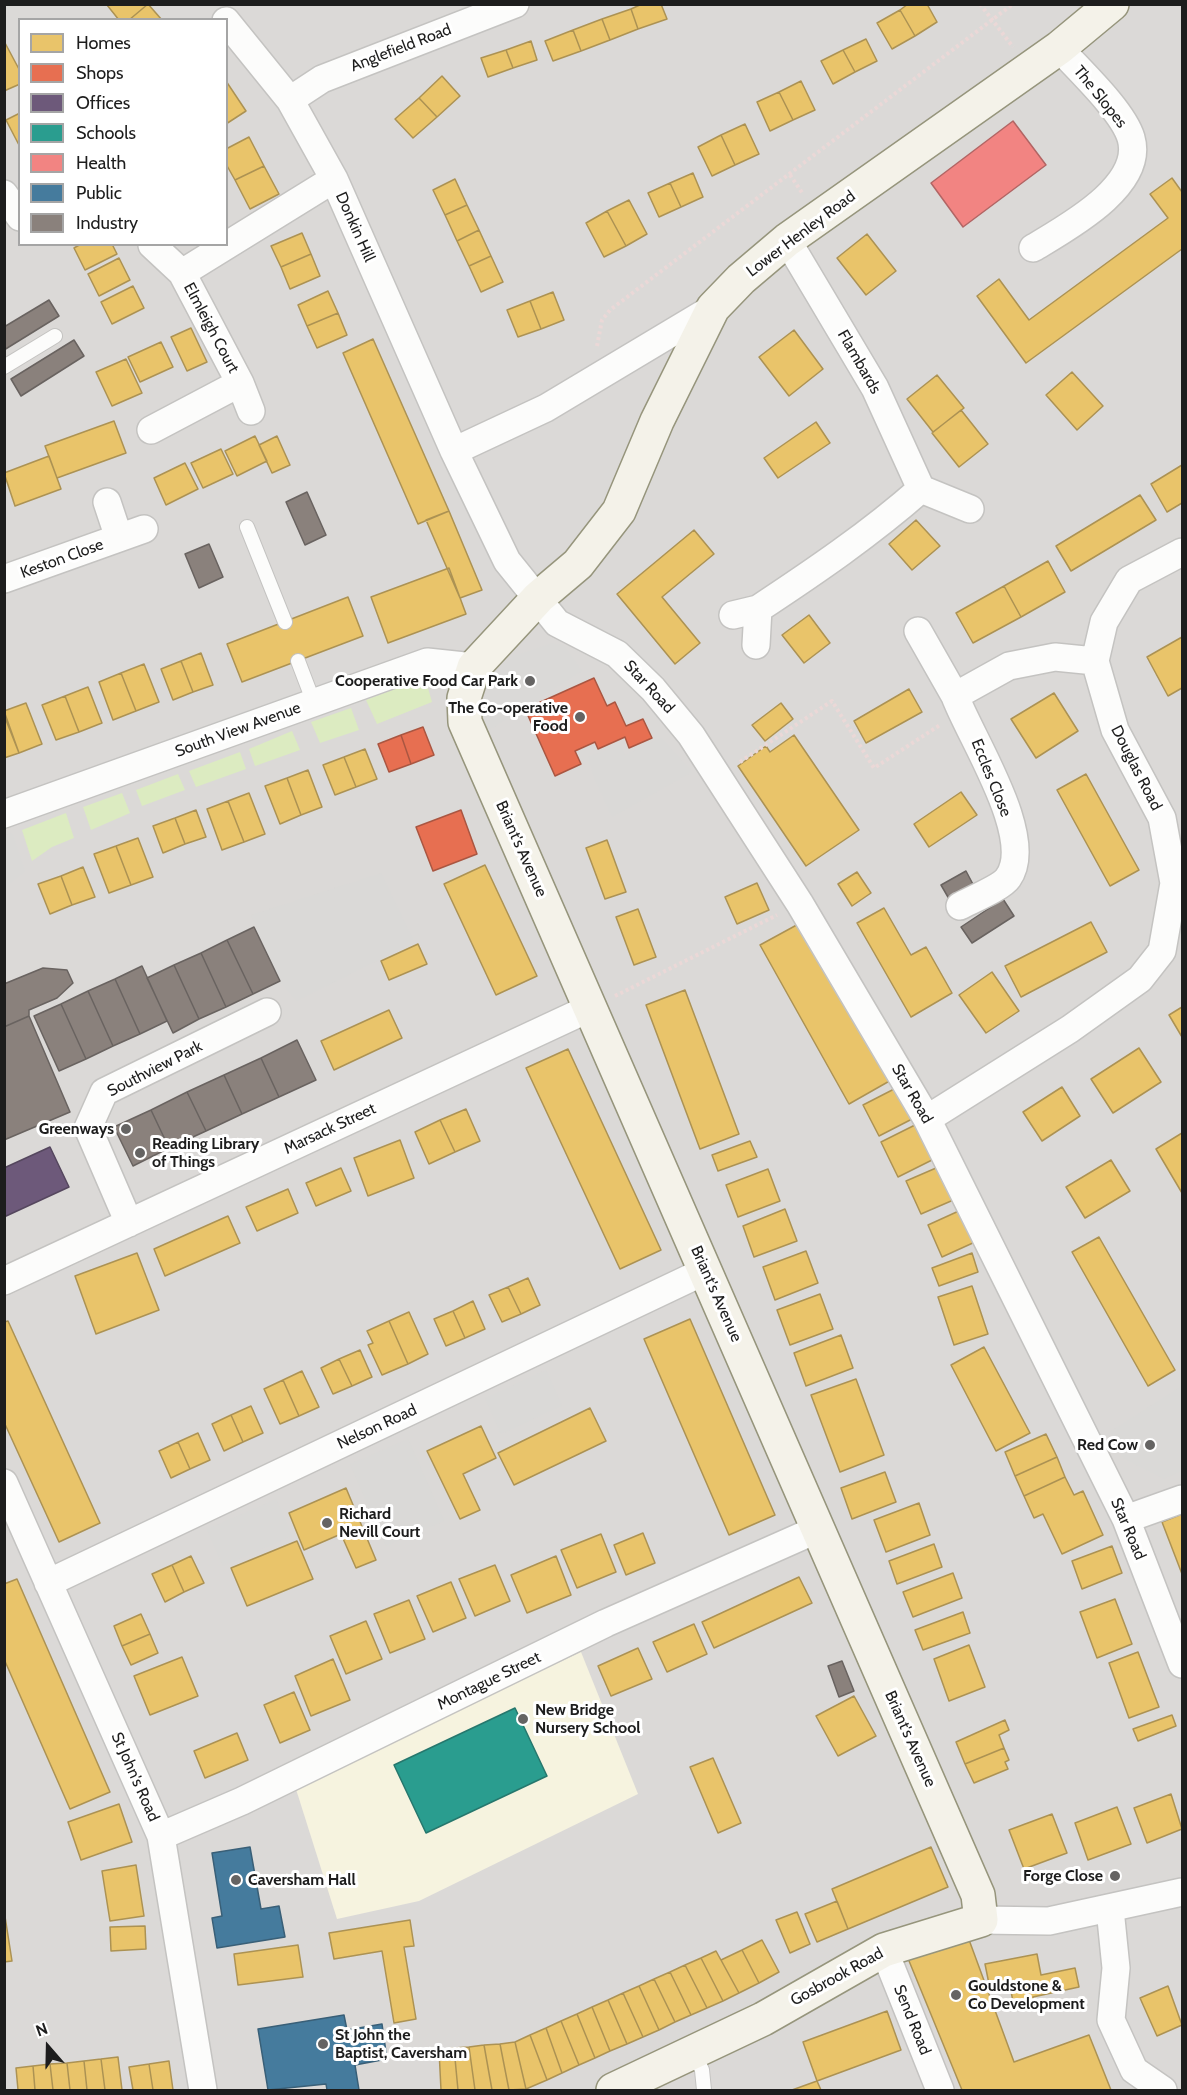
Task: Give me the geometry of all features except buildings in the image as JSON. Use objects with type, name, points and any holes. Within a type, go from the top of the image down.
[{"type":"main road","name":"Lower Henley Road","points":[[539,597],[578,564],[619,511],[657,421],[713,309],[741,279],[787,240],[1059,48],[1112,4]]},
{"type":"main road","points":[[474,667],[539,597]]},
{"type":"main road","name":"Briant's Avenue","points":[[474,667],[465,698],[465,722],[978,1895],[981,1920]]},
{"type":"main road","name":"Gosbrook Road","points":[[612,2091],[763,2019],[884,1950],[981,1920]]},
{"type":"street","name":"Donkin Hill","points":[[213,4],[224,18]]},
{"type":"street","name":"Anglefield Road","points":[[290,100],[322,79],[515,4]]},
{"type":"street","name":"Donkin Hill","points":[[228,22],[290,100],[334,179],[454,451],[507,561],[539,597]]},
{"type":"street","name":"The Slopes","points":[[1033,248],[1086,216],[1114,188],[1131,164],[1131,139],[1122,121],[1059,48]]},
{"type":"street","name":"Elmleigh Court","points":[[228,245],[334,179]]},
{"type":"street","points":[[4,194],[18,214]]},
{"type":"street","name":"Flambards","points":[[787,240],[875,388],[921,489]]},
{"type":"street","name":"Elmleigh Court","points":[[153,246],[182,273],[240,383],[251,411]]},
{"type":"street","name":"Elmleigh Court","points":[[182,273],[226,246]]},
{"type":"street","points":[[454,451],[546,408],[713,309]]},
{"type":"street","name":"Elmleigh Court","points":[[151,430],[240,383]]},
{"type":"street","points":[[756,645],[745,612],[848,548],[921,489],[970,509]]},
{"type":"street","name":"Keston Close","points":[[107,502],[119,538]]},
{"type":"street","name":"Keston Close","points":[[4,579],[144,529]]},
{"type":"street","name":"Douglas Road","points":[[927,1119],[1070,1029],[1172,955],[1173,883],[1162,818],[1115,730],[1095,661],[1104,622],[1129,580],[1182,552]]},
{"type":"street","name":"Star Road","points":[[539,597],[557,623],[617,654],[653,689],[691,735],[800,904],[927,1119],[1126,1519],[1182,1664]]},
{"type":"street","name":"Eccles Close","points":[[918,631],[991,768],[1008,812],[1016,861],[1007,880],[960,906]]},
{"type":"street","points":[[958,704],[1009,666],[1055,657],[1095,661]]},
{"type":"street","name":"South View Avenue","points":[[4,814],[427,662],[474,667]]},
{"type":"street","name":"Marsack Street","points":[[4,1281],[590,1008]]},
{"type":"street","name":"Southview Park","points":[[129,1223],[88,1128],[104,1092],[267,1012]]},
{"type":"street","name":"Nelson Road","points":[[48,1583],[705,1270]]},
{"type":"street","name":"St John's Road","points":[[4,1483],[161,1836],[203,2091]]},
{"type":"street","points":[[1126,1519],[1182,1499]]},
{"type":"street","name":"Montague Street","points":[[161,1836],[242,1801],[606,1623],[818,1529]]},
{"type":"street","name":"Gosbrook Road","points":[[981,1920],[1049,1921],[1182,1892]]},
{"type":"street","points":[[1110,1909],[1116,1968],[1112,2020],[1134,2070],[1163,2091]]},
{"type":"street","name":"Send Road","points":[[884,1950],[940,2091]]},
{"type":"lane","points":[[4,367],[55,336]]},
{"type":"lane","points":[[247,527],[285,622]]},
{"type":"lane","points":[[298,661],[314,702]]},
{"type":"lane","points":[[693,2051],[702,2070],[704,2091]]},
{"type":"path","points":[[981,4],[993,20]]},
{"type":"path","points":[[595,381],[598,334],[602,320],[610,310],[1013,4]]},
{"type":"path","points":[[718,775],[832,701],[874,768],[958,704]]},
{"type":"path","points":[[590,1008],[800,904]]},
{"type":"shaded area","points":[[5,5],[1182,5],[1182,2090],[5,2090]]},
{"type":"shaded area","name":"Cooperative Food Car Park","points":[[552,643],[563,645],[582,671],[489,730],[480,711],[487,690],[500,669],[516,655]]},
{"type":"shaded area","points":[[661,738],[692,772],[612,817],[594,777],[588,757],[620,745],[625,755]]},
{"type":"shaded area","points":[[12,832],[25,871],[5,887],[5,835]]},
{"type":"shaded area","points":[[381,873],[414,942],[297,1001],[280,981],[251,915]]},
{"type":"shaded area","points":[[546,1370],[562,1406],[501,1434],[485,1398]]},
{"type":"shaded area","name":"Red Cow","points":[[1182,1386],[1182,1471],[1164,1479],[1123,1458],[1110,1432]]},
{"type":"shaded area","points":[[408,1439],[444,1521],[386,1546],[350,1464]]},
{"type":"shaded area","points":[[276,1499],[292,1536],[223,1566],[207,1529]]},
{"type":"shaded area","name":"New Bridge Nursery School","points":[[581,1652],[638,1794],[419,1901],[337,1919],[295,1786]]},
{"type":"green space","points":[[405,685],[428,688],[432,702],[377,724],[366,700]]},
{"type":"green space","points":[[351,708],[359,730],[320,743],[311,722]]},
{"type":"green space","points":[[292,731],[300,750],[255,766],[249,749]]},
{"type":"green space","points":[[240,752],[246,769],[196,787],[189,771]]},
{"type":"green space","points":[[178,774],[185,790],[142,806],[136,790]]},
{"type":"green space","points":[[122,793],[130,813],[91,830],[83,807]]},
{"type":"green space","points":[[66,813],[74,838],[52,847],[32,861],[22,830]]},
{"type":"place","name":"Cooperative Food Car Park","points":[[530,681]]},
{"type":"place","name":"The Co-operative Food","points":[[580,717]]},
{"type":"place","name":"Greenways","points":[[126,1129]]},
{"type":"place","name":"Reading Library of Things","points":[[140,1153]]},
{"type":"place","name":"Red Cow","points":[[1150,1445]]},
{"type":"place","name":"Richard Nevill Court","points":[[327,1523]]},
{"type":"place","name":"New Bridge Nursery School","points":[[523,1719]]},
{"type":"place","name":"Forge Close","points":[[1115,1876]]},
{"type":"place","name":"Caversham Hall","points":[[236,1880]]},
{"type":"place","name":"Gouldstone & Co Development","points":[[956,1995]]},
{"type":"place","name":"St John the Baptist, Caversham","points":[[323,2044]]}]
